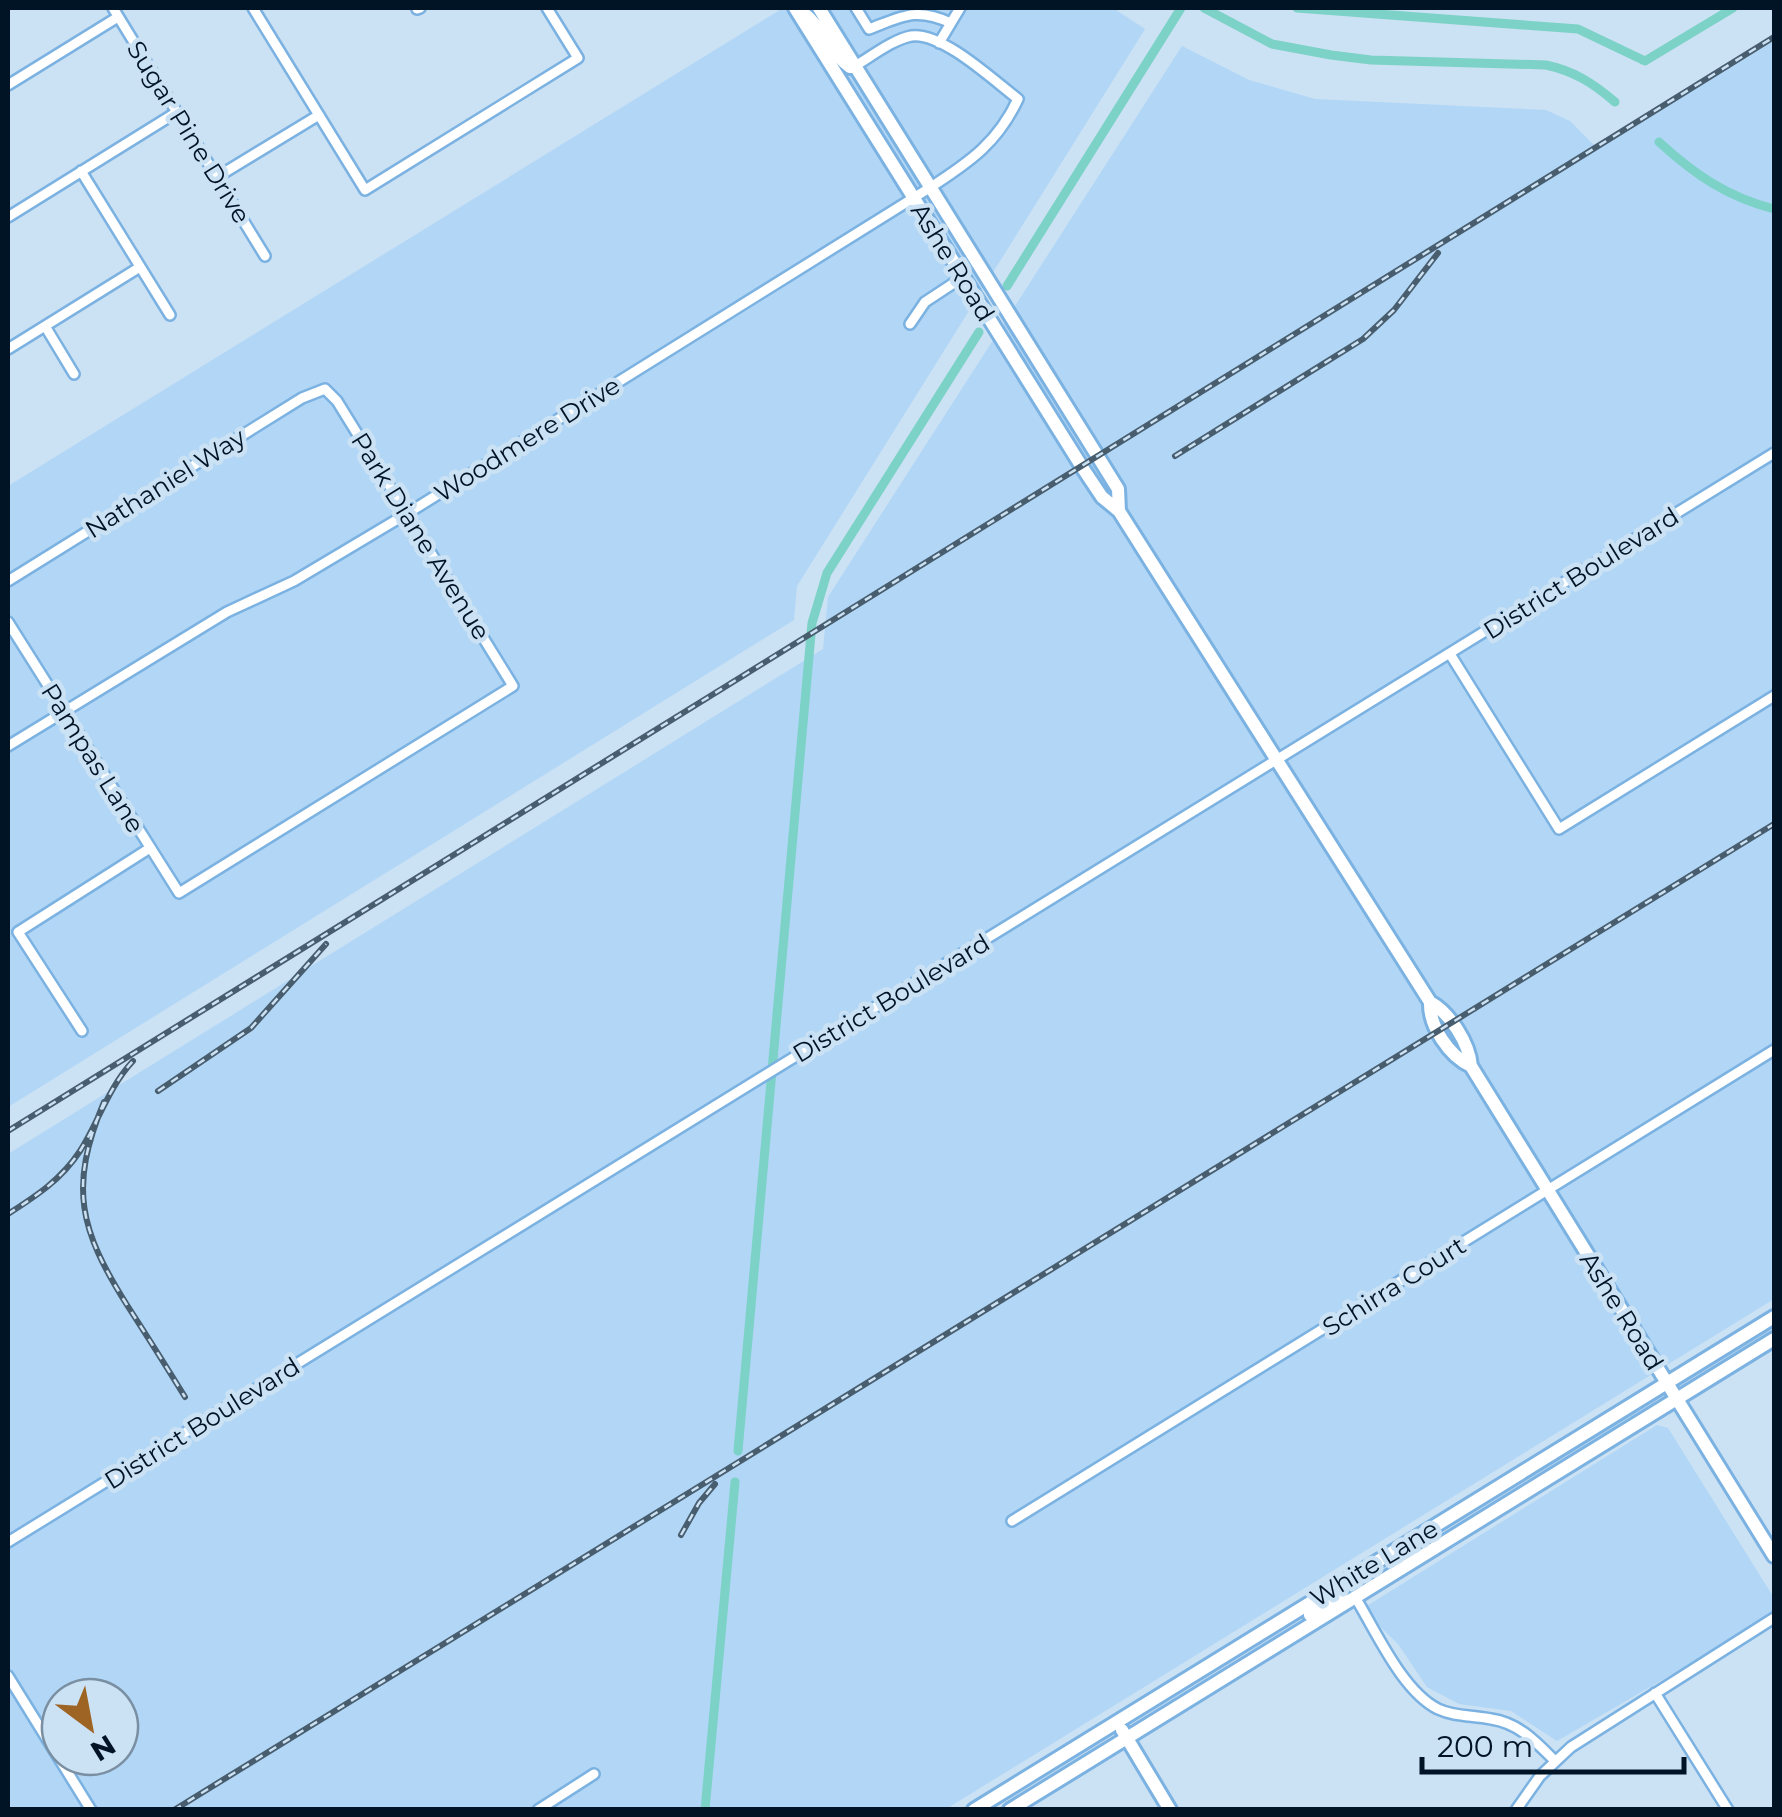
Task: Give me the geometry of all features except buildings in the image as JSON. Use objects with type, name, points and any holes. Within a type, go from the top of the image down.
[{"type":"street","points":[[253,8],[365,190],[578,58],[547,8]]},
{"type":"street","points":[[796,8],[813,20],[846,65],[856,66],[901,39],[928,36],[939,43],[960,8]]},
{"type":"street","name":"Ashe Road","points":[[796,8],[1102,497],[1119,511],[1430,1002],[1442,1009],[1452,1024],[1470,1053],[1471,1066],[1774,1556]]},
{"type":"street","name":"Ashe Road","points":[[819,8],[1118,489],[1119,511]]},
{"type":"street","points":[[856,8],[869,30],[912,12],[951,23]]},
{"type":"street","points":[[8,84],[115,12]]},
{"type":"street","name":"Sugar Pine Drive","points":[[115,12],[266,256]]},
{"type":"street","name":"Woodmere Drive","points":[[8,746],[227,612],[294,581],[408,513],[966,164],[1004,128],[1018,99],[939,43]]},
{"type":"street","points":[[8,217],[177,112]]},
{"type":"street","points":[[217,178],[319,114]]},
{"type":"street","points":[[81,171],[170,315]]},
{"type":"street","points":[[8,349],[140,267]]},
{"type":"street","points":[[910,324],[925,302],[963,276]]},
{"type":"street","points":[[44,326],[74,374]]},
{"type":"street","name":"Park Diane Avenue","points":[[179,893],[513,686],[338,401],[325,389]]},
{"type":"street","name":"Nathaniel Way","points":[[8,581],[302,398],[325,389]]},
{"type":"street","name":"District Boulevard","points":[[8,1542],[1774,452]]},
{"type":"street","name":"Pampas Lane","points":[[8,622],[179,893]]},
{"type":"street","points":[[1450,654],[1559,830],[1774,696]]},
{"type":"street","points":[[82,1031],[18,932],[150,848]]},
{"type":"street","name":"Schirra Court","points":[[1012,1520],[1774,1050]]},
{"type":"street","name":"White Lane","points":[[974,1810],[1774,1317]]},
{"type":"street","name":"White Lane","points":[[1010,1810],[1774,1339]]},
{"type":"street","points":[[1512,1502],[1514,1488],[1553,1454]]},
{"type":"street","points":[[1448,1540],[1495,1498],[1496,1489]]},
{"type":"street","points":[[1420,1535],[1365,1578],[1356,1587],[1355,1598],[1408,1684],[1427,1702],[1452,1714],[1508,1723],[1532,1737],[1554,1761]]},
{"type":"street","points":[[1297,1631],[1299,1622],[1341,1594],[1346,1581]]},
{"type":"street","points":[[1516,1810],[1554,1761],[1588,1735],[1774,1618]]},
{"type":"street","points":[[8,1676],[91,1810]]},
{"type":"street","points":[[1654,1693],[1728,1810]]},
{"type":"street","points":[[1116,1722],[1170,1810]]},
{"type":"street","points":[[538,1810],[594,1774]]},
{"type":"shaded area","points":[[783,8],[1113,8],[1145,29],[797,586],[794,620],[8,1107],[8,486]]},
{"type":"shaded area","points":[[1774,38],[1774,1299],[946,1809],[8,1810],[8,1154],[823,649],[828,597],[1182,46],[1249,80],[1315,99],[1546,110],[1570,121],[1597,148]]},
{"type":"shaded area","points":[[1657,1425],[1668,1428],[1774,1598],[1774,1615],[1557,1741],[1511,1711],[1459,1704],[1427,1687],[1398,1644],[1362,1609]]},
{"type":"waterway","points":[[1007,286],[1181,8]]},
{"type":"waterway","points":[[1204,8],[1272,44],[1331,55],[1371,60],[1546,65],[1583,79],[1615,102]]},
{"type":"waterway","points":[[1297,8],[1578,29],[1645,61],[1733,8]]},
{"type":"waterway","points":[[1659,142],[1712,183],[1774,209]]},
{"type":"waterway","points":[[738,1451],[812,623],[827,573],[979,332]]},
{"type":"waterway","points":[[705,1810],[735,1482]]},
{"type":"railway","points":[[8,1131],[1774,37]]},
{"type":"railway","points":[[1175,456],[1363,339],[1394,310],[1438,253]]},
{"type":"railway","points":[[174,1810],[1774,824]]},
{"type":"railway","points":[[158,1091],[251,1028],[326,944]]},
{"type":"railway","points":[[8,1214],[65,1171],[133,1061]]},
{"type":"railway","points":[[104,1102],[86,1159],[83,1184],[90,1230],[111,1278],[185,1397]]},
{"type":"railway","points":[[681,1535],[715,1484]]}]
